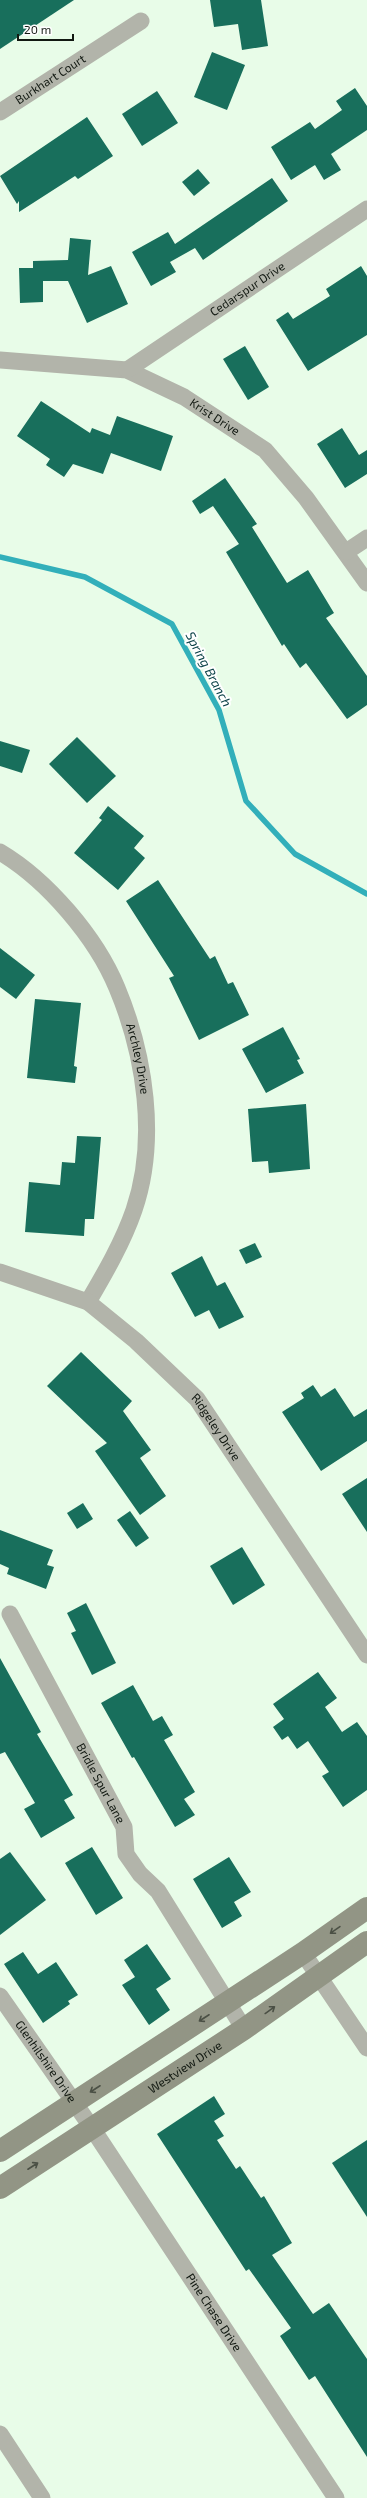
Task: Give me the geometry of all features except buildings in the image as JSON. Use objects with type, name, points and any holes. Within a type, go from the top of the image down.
[{"type":"main road","points":[[0,2151],[228,2002],[367,1908]]},
{"type":"main road","name":"Westview Drive","points":[[0,2188],[244,2029],[318,1974],[367,1942]]},
{"type":"street","name":"Burkhart Court","points":[[0,112],[141,21]]},
{"type":"street","name":"Cedarspur Drive","points":[[127,370],[367,209]]},
{"type":"street","name":"Krist Drive","points":[[0,360],[127,370],[184,397],[265,450],[306,498],[367,583]]},
{"type":"street","points":[[346,552],[367,538]]},
{"type":"street","name":"Archley Drive","points":[[0,852],[16,861],[60,901],[96,950],[117,987],[132,1032],[142,1079],[146,1114],[143,1168],[134,1210],[110,1264],[88,1302]]},
{"type":"street","name":"Ridgeley Drive","points":[[0,1272],[88,1302],[136,1341],[197,1399],[367,1655]]},
{"type":"street","name":"Bridle Spur Lane","points":[[10,1614],[124,1827],[126,1854],[140,1874],[158,1891],[244,2029]]},
{"type":"street","points":[[302,1953],[318,1974],[367,2048]]},
{"type":"street","name":"Glenhilshire Drive","points":[[0,1996],[92,2128]]},
{"type":"street","name":"Pine Chase Drive","points":[[92,2128],[336,2498]]},
{"type":"street","points":[[0,2434],[42,2498]]},
{"type":"waterway","name":"Spring Branch","points":[[0,557],[85,577],[172,624],[219,710],[246,801],[295,854],[367,894]]}]
